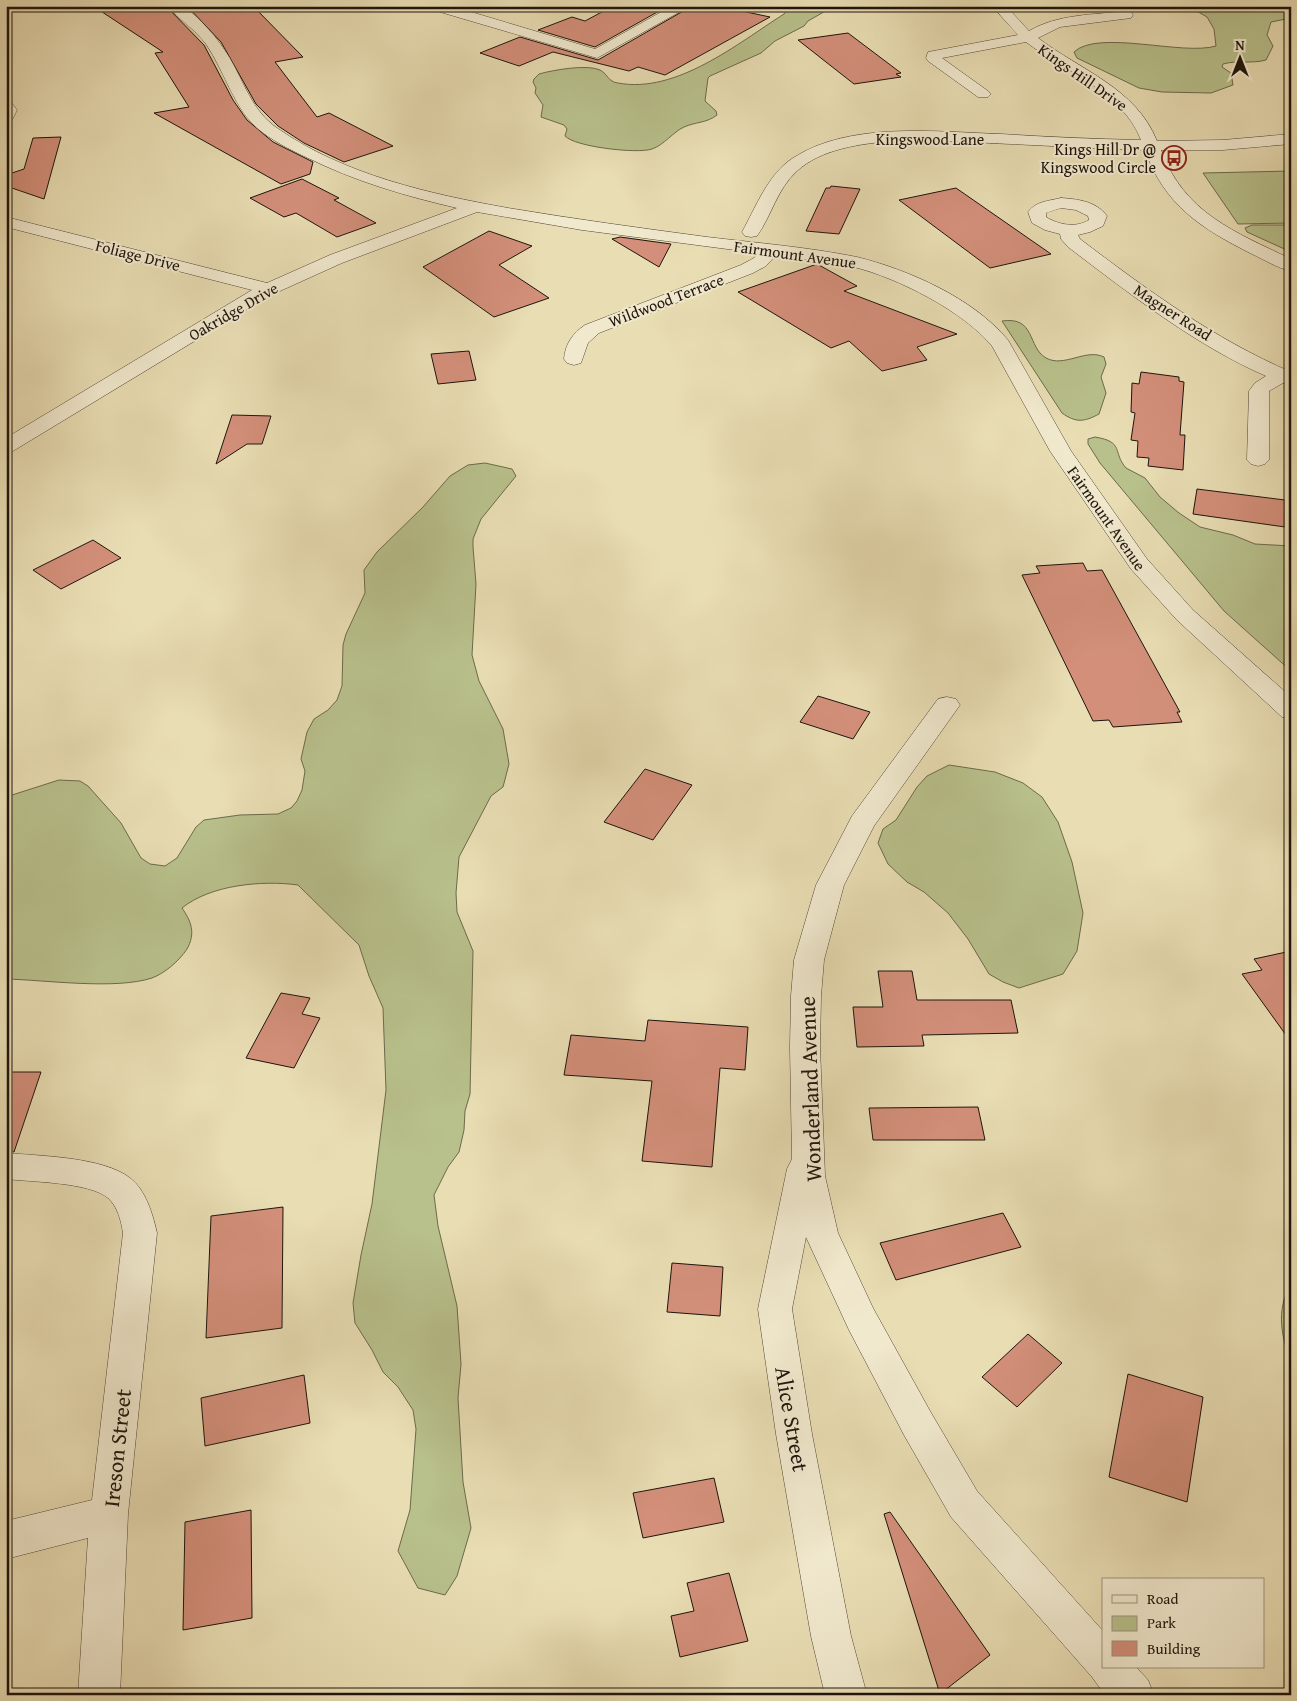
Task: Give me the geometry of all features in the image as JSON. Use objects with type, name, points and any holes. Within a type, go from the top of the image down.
[{"type":"street","name":"Fairmount Avenue","points":[[175,6],[194,22],[216,48],[249,109],[266,128],[314,154],[370,179],[430,197],[584,226],[831,257],[885,270],[925,288],[957,307],[985,326],[1001,344],[1028,395],[1071,466],[1149,578],[1185,614],[1291,711]]},
{"type":"street","points":[[435,6],[597,54],[683,6]]},
{"type":"street","name":"Kings Hill Drive","points":[[999,6],[1010,22],[1027,38],[1122,101],[1142,123],[1168,182],[1194,211],[1229,235],[1291,266]]},
{"type":"street","points":[[983,94],[933,58],[933,55],[1027,38],[1046,27],[1058,24],[1126,15]]},
{"type":"street","points":[[6,105],[9,110],[6,117]]},
{"type":"street","name":"Kingswood Lane","points":[[751,232],[778,182],[786,172],[808,156],[847,143],[915,136],[1152,144],[1234,144],[1291,139]]},
{"type":"street","name":"Oakridge Drive","points":[[10,441],[269,289],[336,259],[476,207]]},
{"type":"street","name":"Foliage Drive","points":[[6,222],[269,289]]},
{"type":"street","name":"Magner Road","points":[[1068,230],[1070,239],[1076,245],[1160,305],[1224,345],[1286,377]]},
{"type":"street","name":"Wildwood Terrace","points":[[574,359],[574,350],[578,340],[592,329],[747,270],[760,262],[770,250]]},
{"type":"street","points":[[1258,460],[1258,392],[1262,387],[1286,377]]},
{"type":"street","name":"Wonderland Avenue","points":[[947,705],[862,823],[830,885],[809,960],[805,1047],[809,1176],[821,1234],[861,1319],[917,1423],[964,1504],[1102,1661]]},
{"type":"street","name":"Alice Street","points":[[808,1143],[775,1309],[794,1434],[829,1626],[846,1695]]},
{"type":"street","name":"Ireson Street","points":[[6,1166],[86,1175],[104,1180],[119,1188],[130,1203],[137,1217],[140,1234],[109,1514],[99,1695]]},
{"type":"street","points":[[6,1540],[109,1514]]},
{"type":"street","points":[[1109,1668],[1133,1695]]},
{"type":"green space","points":[[791,6],[882,6],[829,9],[808,21],[804,26],[775,41],[761,53],[710,76],[708,78],[705,101],[716,111],[717,115],[709,120],[684,127],[661,145],[652,149],[621,150],[581,143],[565,136],[567,129],[564,125],[541,117],[543,105],[535,93],[536,88],[533,82],[539,74],[561,69],[594,68],[618,83],[640,84],[662,81],[684,74],[726,52],[784,14]]},
{"type":"green space","points":[[1188,6],[1291,6],[1291,18],[1271,22],[1267,35],[1273,46],[1266,60],[1223,64],[1222,67],[1231,73],[1233,85],[1211,93],[1162,92],[1139,88],[1077,58],[1074,52],[1086,46],[1102,43],[1183,48],[1216,46],[1214,29],[1207,17]]},
{"type":"green space","points":[[1291,171],[1291,223],[1238,224],[1203,173]]},
{"type":"green space","points":[[1252,225],[1291,225],[1291,252],[1247,232],[1245,228]]},
{"type":"green space","points":[[1002,321],[1021,323],[1030,334],[1040,353],[1046,358],[1060,361],[1090,355],[1104,357],[1106,364],[1101,377],[1106,393],[1099,414],[1089,419],[1076,420],[1062,413]]},
{"type":"green space","points":[[1095,437],[1111,442],[1126,468],[1145,478],[1160,497],[1200,527],[1233,535],[1255,544],[1291,546],[1291,671],[1224,611],[1100,463],[1088,444],[1088,439]]},
{"type":"green space","points":[[485,463],[512,469],[516,476],[481,519],[473,539],[476,584],[472,655],[479,681],[503,729],[509,764],[503,787],[491,796],[459,857],[456,893],[457,912],[473,951],[470,1094],[465,1111],[464,1130],[459,1152],[448,1167],[434,1195],[438,1226],[457,1306],[461,1364],[458,1398],[463,1482],[471,1528],[457,1576],[445,1595],[418,1588],[398,1551],[410,1510],[416,1429],[413,1410],[398,1387],[383,1372],[355,1323],[353,1303],[372,1204],[386,1090],[383,1008],[369,976],[359,945],[298,885],[253,884],[222,889],[207,894],[182,908],[191,927],[190,943],[176,962],[167,970],[152,978],[137,982],[100,984],[6,979],[6,801],[12,795],[59,780],[80,781],[88,786],[121,823],[141,858],[150,864],[165,866],[177,858],[196,827],[204,820],[240,815],[278,814],[291,808],[302,790],[305,771],[301,759],[307,732],[314,719],[328,710],[337,700],[342,686],[343,645],[346,634],[365,593],[364,570],[377,552],[423,507],[450,476],[468,465]]},
{"type":"green space","points":[[949,765],[995,772],[1023,783],[1042,797],[1058,822],[1072,862],[1083,913],[1077,951],[1063,974],[1019,988],[989,974],[968,939],[948,913],[924,892],[907,882],[888,864],[878,843],[883,829],[896,820],[917,787],[927,776]]},
{"type":"green space","points":[[1291,1282],[1291,1367],[1283,1334],[1282,1314],[1286,1293]]},
{"type":"building","points":[[93,6],[166,6],[204,45],[233,100],[247,120],[273,142],[313,162],[310,174],[281,184],[154,113],[189,107],[155,53],[163,52]]},
{"type":"building","points":[[187,6],[253,6],[303,57],[275,62],[317,117],[329,113],[393,146],[344,162],[304,143],[278,126],[256,104],[221,42]]},
{"type":"building","points":[[613,6],[668,6],[595,47],[538,30],[572,17],[585,21]]},
{"type":"building","points":[[692,6],[718,6],[770,17],[665,75],[638,67],[629,71],[553,52],[519,66],[480,53],[520,37],[598,60]]},
{"type":"building","points":[[848,33],[901,73],[896,74],[901,77],[854,84],[798,40]]},
{"type":"building","points":[[61,137],[44,199],[6,186],[6,175],[24,169],[33,138]]},
{"type":"building","points":[[302,179],[339,198],[334,200],[376,223],[337,237],[296,213],[284,217],[250,198]]},
{"type":"building","points":[[831,186],[860,189],[839,234],[806,231],[826,188]]},
{"type":"building","points":[[956,188],[1051,254],[990,268],[899,200]]},
{"type":"building","points":[[489,231],[532,246],[499,265],[549,298],[494,317],[423,267]]},
{"type":"building","points":[[620,237],[671,244],[659,267],[612,239]]},
{"type":"building","points":[[817,264],[857,286],[844,291],[957,334],[917,347],[927,360],[882,371],[849,341],[831,348],[738,292]]},
{"type":"building","points":[[469,351],[476,380],[438,384],[431,354]]},
{"type":"building","points":[[1141,372],[1179,377],[1179,381],[1184,382],[1180,435],[1185,435],[1183,470],[1148,466],[1149,458],[1137,457],[1138,441],[1131,440],[1135,413],[1131,412],[1132,383],[1139,384]]},
{"type":"building","points":[[232,415],[271,416],[262,444],[247,444],[216,464]]},
{"type":"building","points":[[1197,489],[1285,500],[1285,527],[1193,514]]},
{"type":"building","points":[[93,540],[121,558],[61,589],[33,570]]},
{"type":"building","points":[[1083,563],[1087,571],[1102,570],[1180,712],[1177,712],[1182,722],[1113,727],[1109,720],[1093,721],[1022,575],[1040,573],[1036,566]]},
{"type":"building","points":[[818,696],[870,712],[853,739],[800,722]]},
{"type":"building","points":[[645,769],[692,785],[653,840],[604,822]]},
{"type":"building","points":[[1291,951],[1291,1042],[1242,974],[1262,970],[1254,959]]},
{"type":"building","points":[[878,971],[912,971],[917,1000],[1011,1000],[1018,1033],[922,1035],[924,1046],[857,1047],[853,1007],[883,1007]]},
{"type":"building","points":[[281,993],[310,998],[302,1014],[320,1018],[294,1068],[246,1058]]},
{"type":"building","points":[[648,1020],[748,1027],[745,1070],[720,1068],[712,1167],[642,1161],[652,1081],[564,1075],[571,1035],[645,1041]]},
{"type":"building","points":[[6,1072],[41,1072],[14,1152],[6,1151]]},
{"type":"building","points":[[978,1107],[985,1140],[873,1140],[869,1108]]},
{"type":"building","points":[[283,1207],[282,1328],[206,1338],[211,1216]]},
{"type":"building","points":[[1003,1213],[1021,1247],[896,1280],[880,1243]]},
{"type":"building","points":[[672,1263],[723,1267],[720,1316],[667,1312]]},
{"type":"building","points":[[1028,1334],[1062,1363],[1017,1407],[982,1377]]},
{"type":"building","points":[[1128,1374],[1203,1397],[1187,1502],[1109,1477]]},
{"type":"building","points":[[304,1375],[310,1423],[205,1446],[201,1398]]},
{"type":"building","points":[[714,1478],[724,1522],[643,1538],[633,1493]]},
{"type":"building","points":[[251,1510],[252,1618],[183,1630],[185,1522]]},
{"type":"building","points":[[890,1512],[990,1655],[940,1694],[884,1514]]},
{"type":"building","points":[[729,1573],[748,1641],[680,1657],[671,1616],[694,1611],[687,1583]]},
{"type":"place","name":"Kings Hill Dr @ Kingswood Circle","points":[[1174,158]]}]
